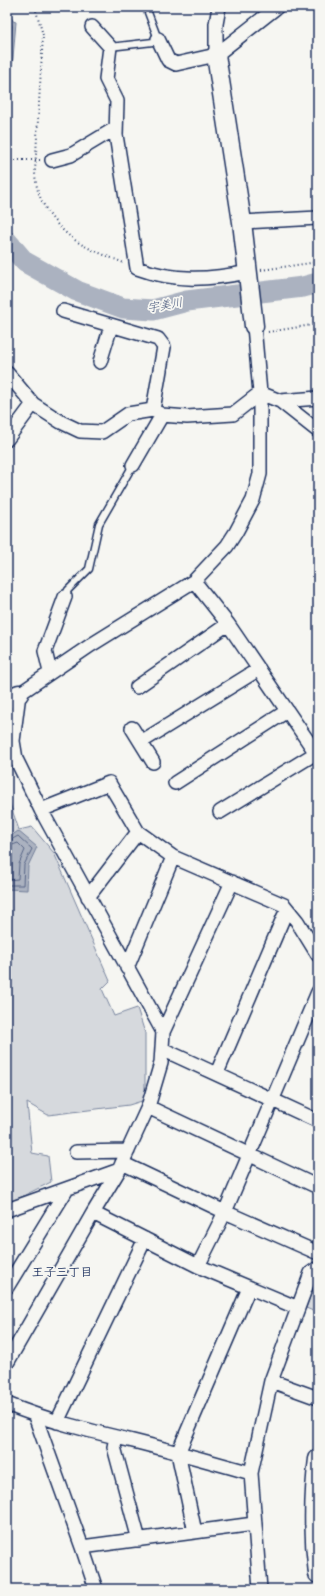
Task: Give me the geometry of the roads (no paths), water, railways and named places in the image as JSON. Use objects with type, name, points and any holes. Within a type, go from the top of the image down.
[{"type":"street","points":[[163,1032],[88,897],[16,760],[13,741],[13,696],[91,644],[194,581],[227,546],[253,500],[260,474],[260,394],[249,277],[242,222],[216,55],[216,24],[219,7]]},
{"type":"street","points":[[158,39],[168,60],[176,64],[216,55],[277,7]]},
{"type":"street","points":[[92,27],[110,46],[106,79],[117,101],[116,128],[137,268],[155,274],[172,277],[249,277]]},
{"type":"street","points":[[52,160],[71,156],[116,128]]},
{"type":"street","points":[[242,222],[318,218]]},
{"type":"street","points":[[63,311],[158,339],[164,348],[157,413],[133,465]]},
{"type":"street","points":[[100,362],[111,326]]},
{"type":"street","points":[[7,373],[33,404],[60,422],[80,431],[102,432],[128,414],[157,413],[187,417],[233,414],[260,394]]},
{"type":"street","points":[[260,394],[280,401],[318,431]]},
{"type":"street","points":[[280,401],[318,398]]},
{"type":"street","points":[[7,439],[33,404]]},
{"type":"street","points":[[194,581],[228,624],[317,755],[220,812]]},
{"type":"street","points":[[50,672],[45,651],[65,597]]},
{"type":"street","points":[[137,687],[228,624]]},
{"type":"street","points":[[141,742],[259,669]]},
{"type":"street","points":[[175,783],[287,711]]},
{"type":"street","points":[[132,728],[154,762]]},
{"type":"street","points":[[41,810],[108,783],[138,832],[174,856],[284,905],[318,955]]},
{"type":"street","points":[[88,897],[138,832]]},
{"type":"street","points":[[127,968],[174,856]]},
{"type":"street","points":[[7,1363],[93,1212],[121,1167],[148,1107],[161,1063],[163,1032],[232,882]]},
{"type":"street","points":[[217,1073],[284,916],[290,912]]},
{"type":"street","points":[[198,1266],[225,1212],[318,992]]},
{"type":"street","points":[[162,1049],[217,1073],[318,1121]]},
{"type":"street","points":[[148,1107],[318,1188]]},
{"type":"street","points":[[76,1152],[128,1151]]},
{"type":"street","points":[[7,1210],[67,1189],[121,1167],[318,1253]]},
{"type":"street","points":[[7,1287],[67,1189]]},
{"type":"street","points":[[93,1212],[198,1266],[298,1308]]},
{"type":"street","points":[[57,1422],[145,1239]]},
{"type":"street","points":[[259,1589],[251,1473],[271,1381],[311,1273],[318,1268]]},
{"type":"street","points":[[195,1532],[178,1453],[249,1288]]},
{"type":"street","points":[[271,1381],[318,1398]]},
{"type":"street","points":[[7,1404],[35,1416],[251,1473]]},
{"type":"street","points":[[35,1416],[96,1589]]},
{"type":"street","points":[[116,1437],[114,1447],[139,1540]]},
{"type":"street","points":[[318,1459],[314,1526],[318,1574]]},
{"type":"street","points":[[82,1547],[254,1524]]},
{"type":"lane","points":[[110,46],[153,42],[158,39],[146,7]]},
{"type":"lane","points":[[65,597],[68,590],[89,569],[99,524],[133,465]]},
{"type":"water","points":[[7,8],[13,21],[16,22],[13,58],[7,97]]},
{"type":"water","points":[[18,831],[37,847],[28,866],[27,890],[7,889],[7,839]]},
{"type":"waterway","name":"宇美川","points":[[7,241],[25,262],[77,291],[123,308],[153,310],[187,301],[303,287],[318,283]]},
{"type":"district","name":"王子三丁目","points":[[62,1272]]}]
